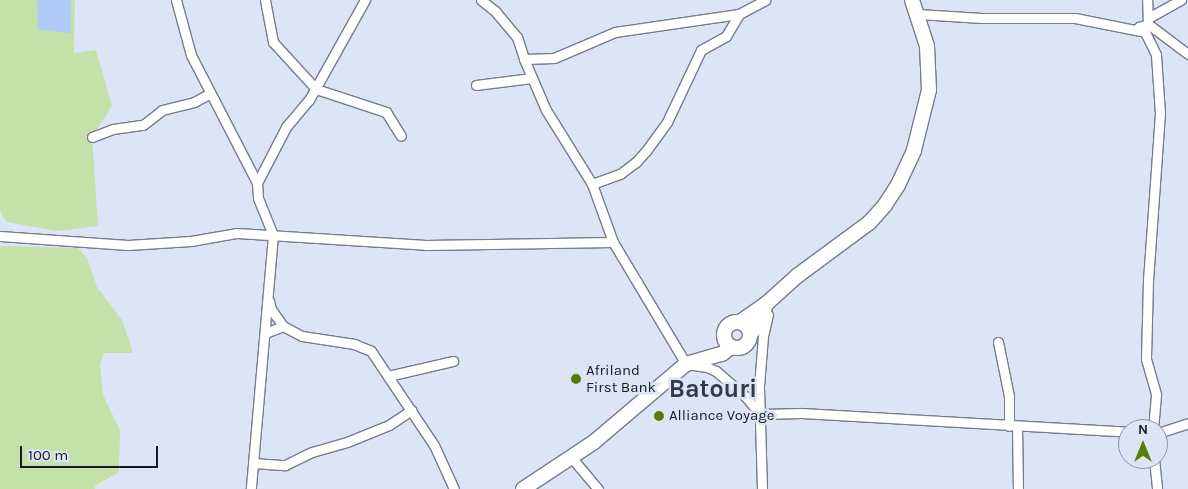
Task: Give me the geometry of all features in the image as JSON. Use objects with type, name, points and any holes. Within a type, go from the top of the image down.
[{"type":"highway","points":[[522,489],[614,426],[686,364],[722,354],[727,341],[728,324],[740,322],[766,304],[797,276],[869,223],[885,205],[898,185],[914,150],[929,90],[927,46],[912,0]]},
{"type":"highway","points":[[727,341],[740,348],[745,345],[761,320],[766,304]]},
{"type":"highway","points":[[740,322],[748,328],[750,335]]},
{"type":"street","points":[[176,0],[191,55],[209,94],[257,183],[258,198],[273,235],[251,489]]},
{"type":"street","points":[[265,0],[274,42],[316,89],[386,112],[401,136]]},
{"type":"street","points":[[257,183],[286,127],[316,89],[365,0]]},
{"type":"street","points":[[481,0],[494,11],[517,37],[524,59],[546,110],[592,184],[613,242],[686,364],[707,367],[716,371],[746,397],[760,414]]},
{"type":"street","points":[[524,59],[554,58],[615,32],[739,14],[765,0]]},
{"type":"street","points":[[1147,0],[1147,25],[1156,55],[1160,113],[1155,197],[1150,231],[1146,359],[1156,396],[1154,419]]},
{"type":"street","points":[[1147,25],[1181,0]]},
{"type":"street","points":[[592,184],[620,174],[636,162],[646,151],[667,122],[701,50],[726,36],[739,14]]},
{"type":"street","points":[[918,14],[982,18],[1074,18],[1147,25],[1188,54]]},
{"type":"street","points":[[476,85],[532,78]]},
{"type":"street","points":[[92,137],[113,129],[143,125],[162,110],[194,102],[209,94]]},
{"type":"street","points":[[0,236],[128,245],[190,241],[237,233],[426,245],[613,242]]},
{"type":"street","points":[[762,489],[760,414],[763,336],[767,318],[776,294]]},
{"type":"street","points":[[267,296],[271,309],[283,326],[302,336],[354,344],[371,351],[434,445],[454,489]]},
{"type":"street","points":[[265,333],[283,326]]},
{"type":"street","points":[[998,342],[1010,396],[1018,489]]},
{"type":"street","points":[[388,376],[453,361]]},
{"type":"street","points":[[253,463],[285,465],[312,452],[347,442],[389,425],[411,410]]},
{"type":"street","points":[[760,414],[802,413],[1118,431]]},
{"type":"street","points":[[1168,430],[1188,423]]},
{"type":"street","points":[[571,457],[598,489]]},
{"type":"street","points":[[1155,469],[1157,489]]},
{"type":"green space","points":[[0,0],[75,0],[74,53],[96,50],[112,106],[92,137],[98,226],[58,231],[6,222],[0,211]]},
{"type":"green space","points":[[0,246],[78,248],[87,258],[97,287],[122,320],[133,353],[104,353],[100,365],[103,395],[120,430],[119,472],[95,486],[95,489],[0,489]]},
{"type":"water","points":[[37,0],[71,0],[71,33],[38,30]]},
{"type":"place","name":"Afriland First Bank","points":[[576,379]]},
{"type":"place","name":"Alliance Voyage","points":[[659,416]]},
{"type":"district","name":"Batouri","points":[[713,389]]}]
